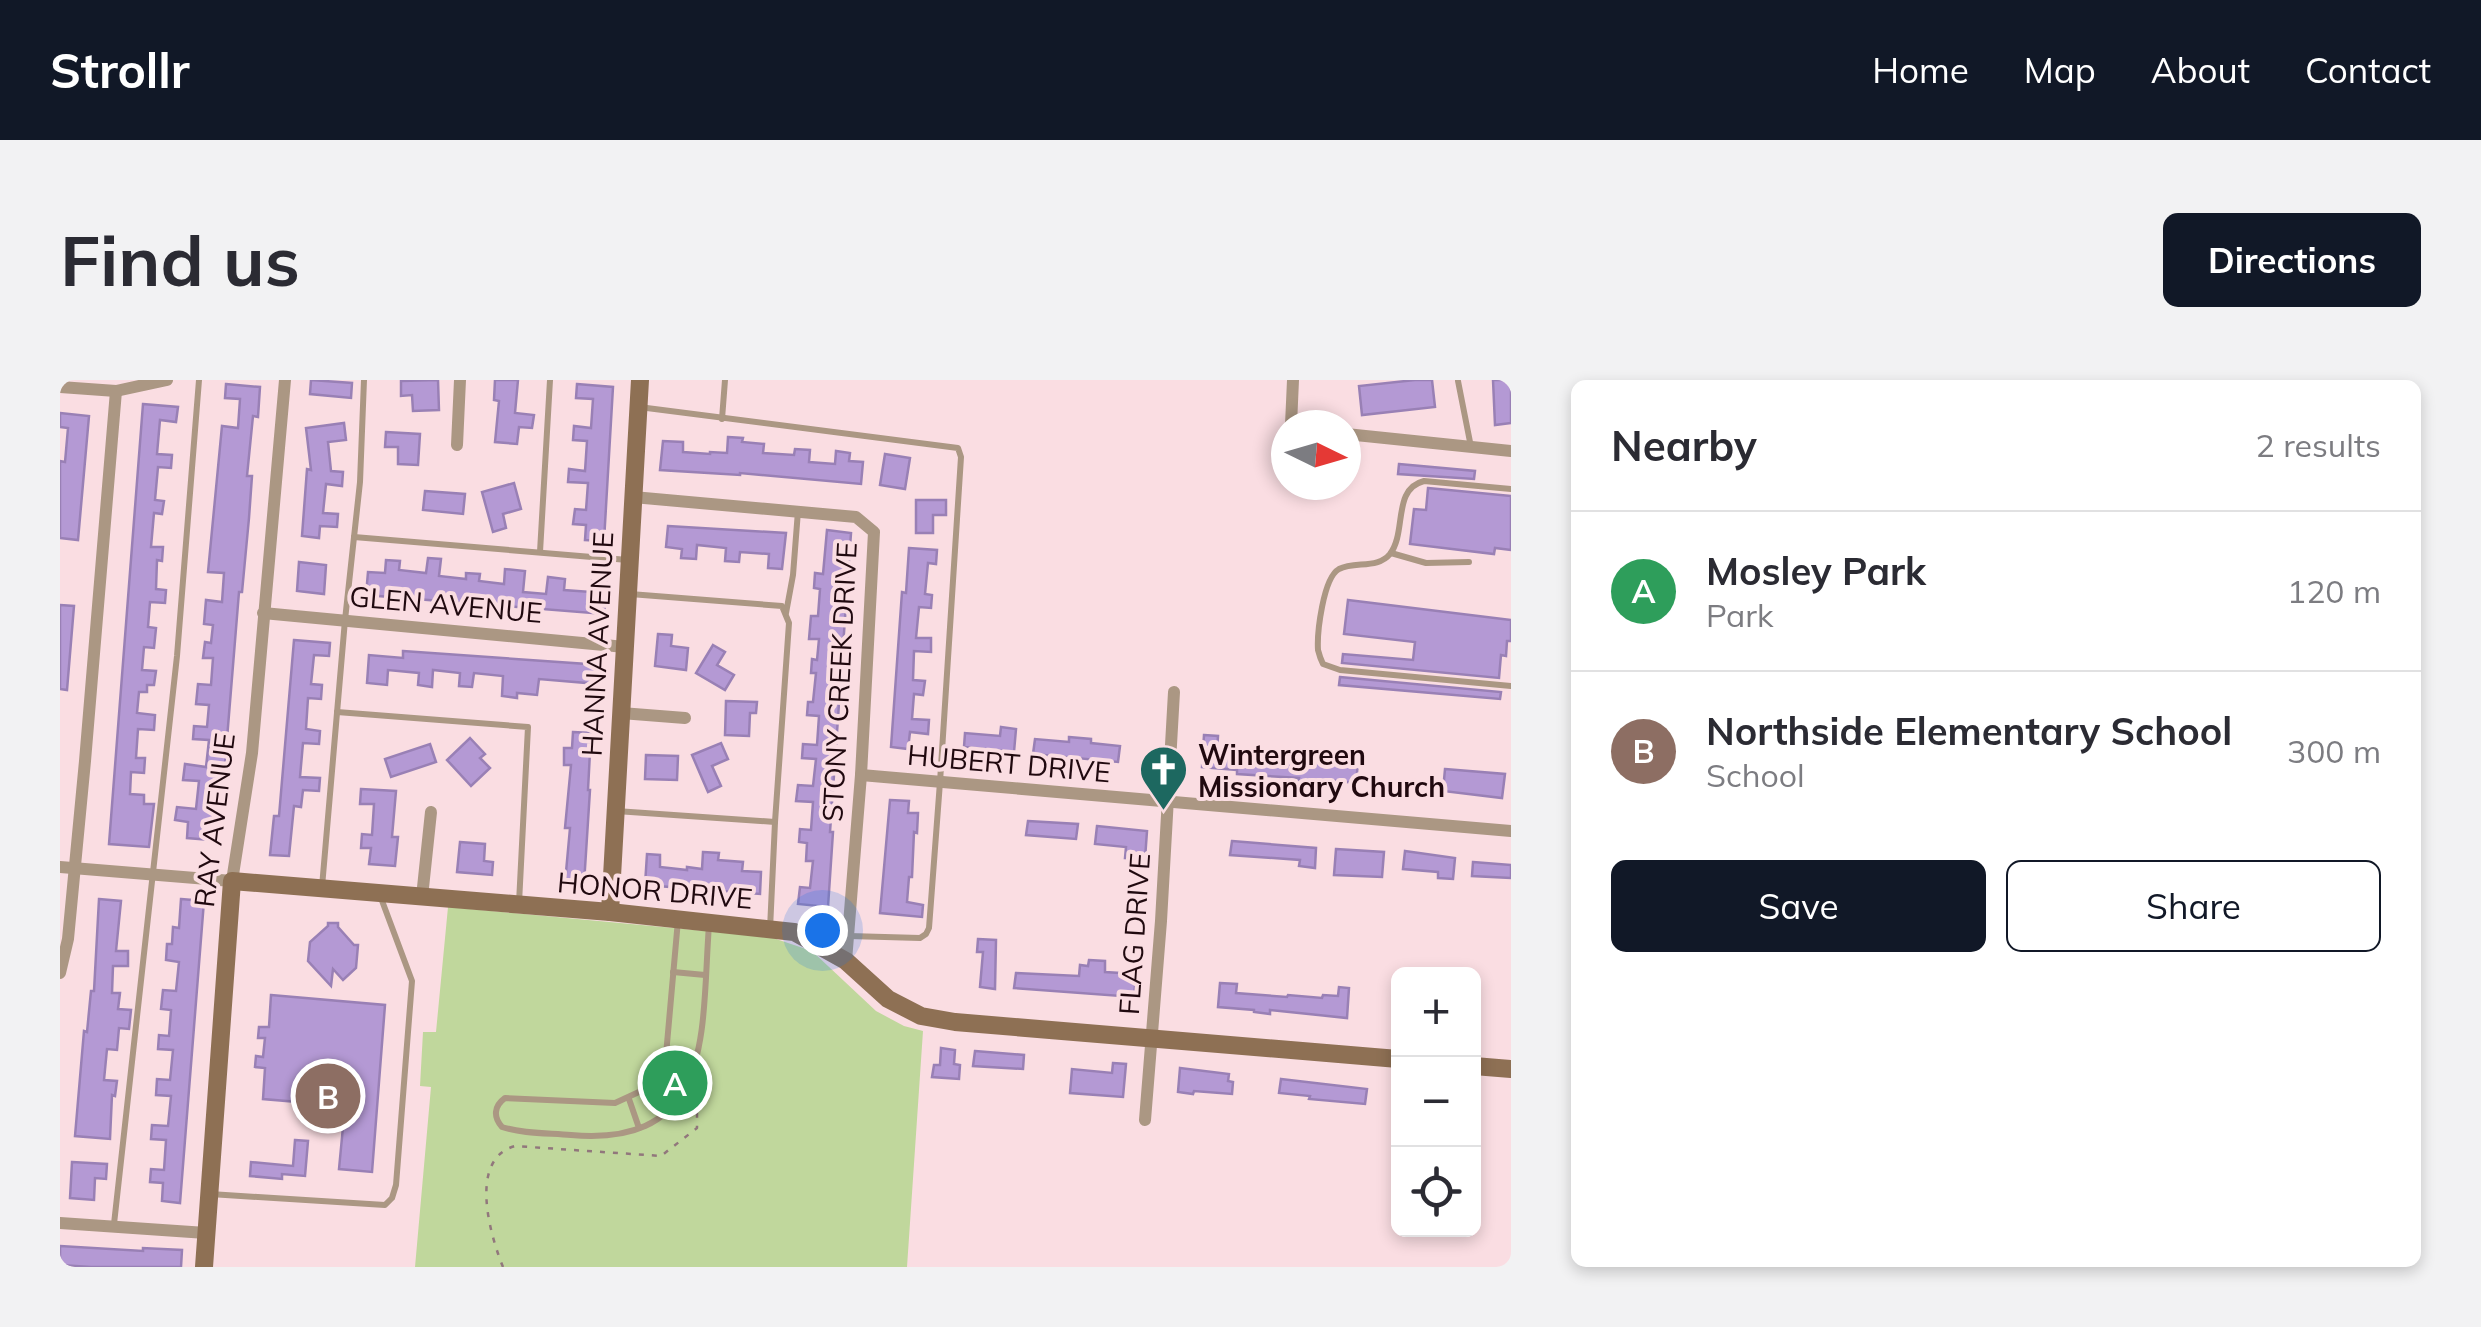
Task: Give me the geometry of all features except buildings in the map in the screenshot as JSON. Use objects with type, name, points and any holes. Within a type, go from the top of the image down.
[{"type":"street","points":[[60,387],[116,391],[168,380]]},
{"type":"street","name":"RAY AVENUE","points":[[204,1267],[232,881],[252,753],[285,380]]},
{"type":"street","points":[[457,445],[460,380]]},
{"type":"street","name":"HANNA AVENUE","points":[[610,912],[640,380]]},
{"type":"street","points":[[1292,410],[1293,380]]},
{"type":"street","points":[[60,973],[68,939],[75,868],[116,391]]},
{"type":"street","points":[[1361,436],[1511,451]]},
{"type":"street","name":"STONY CREEK DRIVE","points":[[633,496],[856,516],[874,532],[846,961]]},
{"type":"street","name":"GLEN AVENUE","points":[[263,613],[624,647]]},
{"type":"street","name":"FLAG DRIVE","points":[[1145,1120],[1174,692]]},
{"type":"street","points":[[621,713],[685,718]]},
{"type":"street","name":"HUBERT DRIVE","points":[[860,775],[1511,831]]},
{"type":"street","points":[[422,897],[432,812]]},
{"type":"street","name":"HONOR DRIVE","points":[[60,867],[770,928],[794,932],[846,961],[888,998],[921,1016],[1391,1058]]},
{"type":"street","points":[[1481,1067],[1511,1069]]},
{"type":"street","points":[[60,1224],[206,1233]]},
{"type":"lane","points":[[114,1227],[177,656],[199,380]]},
{"type":"lane","points":[[322,889],[360,482],[364,380]]},
{"type":"lane","points":[[540,552],[550,380]]},
{"type":"lane","points":[[722,419],[726,380]]},
{"type":"lane","points":[[1458,381],[1472,447]]},
{"type":"lane","points":[[638,407],[958,448],[961,457],[928,928],[920,938],[848,936]]},
{"type":"lane","points":[[1511,489],[1424,481],[1415,484],[1404,496],[1391,552],[1376,563],[1338,569],[1332,577],[1324,594],[1318,652],[1323,664],[1340,670],[1511,686]]},
{"type":"lane","points":[[786,614],[798,510]]},
{"type":"lane","points":[[354,537],[630,560]]},
{"type":"lane","points":[[1391,552],[1426,563],[1469,562]]},
{"type":"lane","points":[[628,594],[782,606],[790,623],[770,928]]},
{"type":"lane","points":[[337,712],[528,727],[519,905]]},
{"type":"lane","points":[[616,811],[775,822]]},
{"type":"lane","points":[[209,1194],[386,1205],[392,1198],[412,981],[380,894]]},
{"type":"lane","points":[[678,919],[666,1054],[652,1081],[629,1099],[614,1103],[510,1097],[500,1102],[495,1112],[498,1123],[508,1129],[597,1137],[628,1134],[656,1121],[679,1100],[694,1072],[700,1042],[710,922]]},
{"type":"lane","points":[[673,972],[705,975]]},
{"type":"lane","points":[[629,1099],[639,1128]]},
{"type":"path","points":[[503,1267],[489,1221],[488,1168],[496,1156],[515,1146],[661,1156],[697,1128],[697,1109],[679,1100]]},
{"type":"green space","points":[[448,907],[770,937],[812,951],[876,1011],[923,1031],[907,1267],[415,1267],[431,1087],[420,1086],[423,1032],[436,1032]]},
{"type":"place","name":"Wintergreen Missionary Church","points":[[1163,812]]},
{"type":"place","name":"Mosley Park","points":[[675,1083]]},
{"type":"place","name":"Northside Elementary School","points":[[328,1096]]}]
